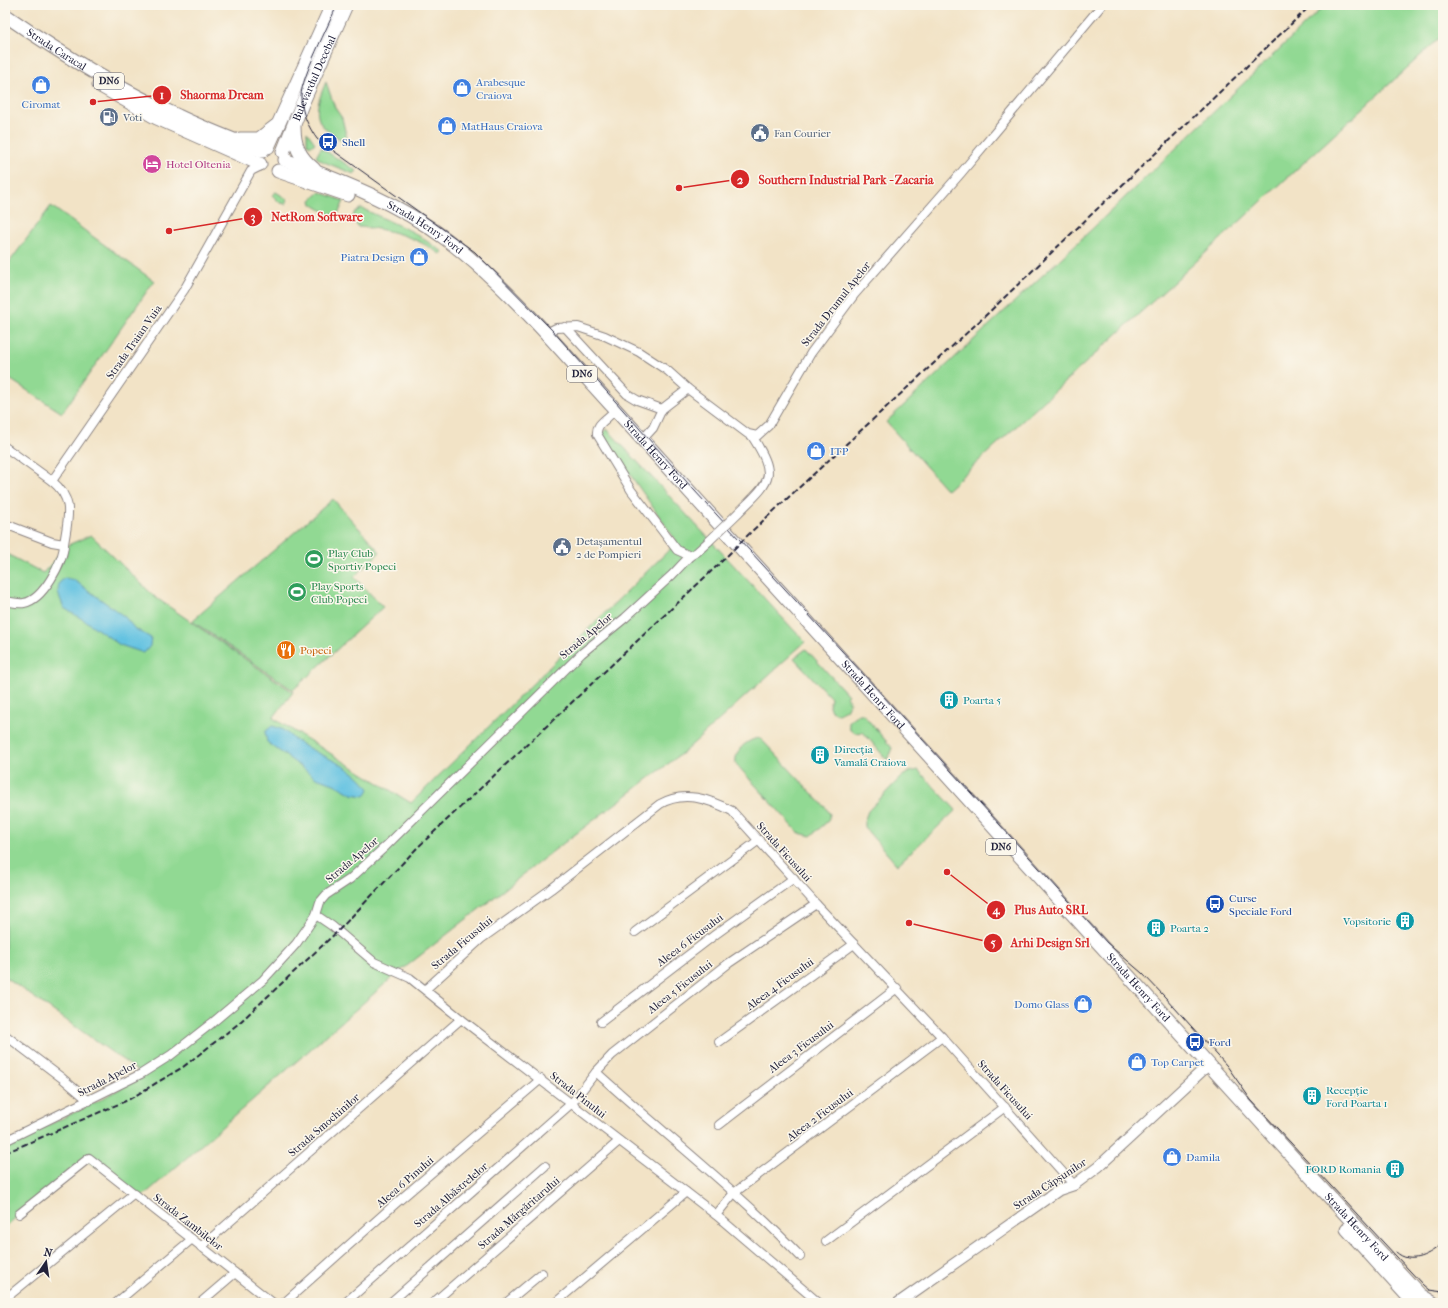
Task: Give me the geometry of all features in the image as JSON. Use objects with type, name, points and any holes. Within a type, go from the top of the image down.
[{"type":"main road","name":"Bulevardul Decebal","points":[[265,149],[332,5]]},
{"type":"main road","name":"Bulevardul Decebal","points":[[282,161],[294,122],[346,5]]},
{"type":"main road","name":"Strada Caracal","points":[[5,15],[50,46],[120,87],[177,116],[220,134],[265,149]]},
{"type":"main road","name":"Strada Caracal","points":[[5,25],[70,68],[157,118],[260,165]]},
{"type":"main road","points":[[294,122],[295,142],[300,156],[321,175]]},
{"type":"main road","points":[[220,134],[248,140],[259,139],[277,125]]},
{"type":"main road","name":"DN6","points":[[260,165],[268,172],[282,161],[276,147],[265,149]]},
{"type":"main road","points":[[260,165],[259,159],[265,149]]},
{"type":"main road","name":"Strada Henry Ford","points":[[282,161],[321,175],[386,203],[420,221],[446,239],[483,271],[546,333],[1303,1168],[1420,1295],[1433,1303]]},
{"type":"main road","name":"Strada Henry Ford","points":[[282,161],[364,200],[415,227],[437,242],[496,294],[540,338],[1414,1303]]},
{"type":"street","name":"Strada Drumul Apelor","points":[[752,436],[757,436],[769,425],[811,354],[854,295],[961,173],[1102,5]]},
{"type":"street","name":"Strada Traian Vuia","points":[[52,481],[184,290],[251,170],[260,165]]},
{"type":"street","points":[[546,333],[566,327],[578,327],[591,330],[639,352],[668,371],[688,389],[752,436]]},
{"type":"street","points":[[566,327],[627,394],[643,403],[662,409]]},
{"type":"street","points":[[642,440],[653,428],[662,409],[688,389]]},
{"type":"street","points":[[610,415],[599,425],[596,430],[597,434],[631,490],[677,550],[690,556]]},
{"type":"street","name":"Strada Apelor","points":[[5,1141],[89,1101],[141,1074],[171,1055],[263,980],[296,944],[316,915],[320,902],[326,895],[350,879],[386,846],[560,673],[672,575],[690,556],[709,541],[761,490],[769,476],[767,462],[752,436]]},
{"type":"street","points":[[5,446],[52,481],[64,493],[68,502],[64,552],[48,582],[38,595],[23,603],[5,601]]},
{"type":"street","points":[[5,524],[52,542],[64,544]]},
{"type":"street","name":"Strada Ficusului","points":[[426,989],[482,939],[660,804],[670,798],[700,798],[716,802],[732,811],[816,904],[942,1036],[1074,1185]]},
{"type":"street","points":[[635,932],[758,840]]},
{"type":"street","name":"Aleea 6 Ficusului","points":[[601,1022],[716,934],[794,878]]},
{"type":"street","name":"Aleea 5 Ficusului","points":[[572,1103],[596,1072],[625,1044],[729,963],[816,904]]},
{"type":"street","name":"Strada Pinului","points":[[316,915],[332,926],[374,962],[410,978],[426,989],[461,1019],[716,1214],[819,1303]]},
{"type":"street","name":"Aleea 4 Ficusului","points":[[719,1042],[854,944]]},
{"type":"street","name":"Aleea 3 Ficusului","points":[[719,1125],[897,988]]},
{"type":"street","name":"Strada Smochinilor","points":[[201,1247],[461,1019]]},
{"type":"street","points":[[5,1035],[62,1078],[89,1101]]},
{"type":"street","name":"Aleea 2 Ficusului","points":[[716,1214],[734,1193],[942,1036]]},
{"type":"street","name":"Strada Căpșunilor","points":[[898,1303],[1059,1190],[1074,1185],[1098,1166],[1203,1070]]},
{"type":"street","points":[[596,1072],[778,1232],[800,1256]]},
{"type":"street","name":"Aleea 6 Pinului","points":[[284,1303],[395,1204],[541,1079]]},
{"type":"street","name":"Strada Albăstrelelor","points":[[345,1303],[572,1103]]},
{"type":"street","points":[[826,1241],[1005,1106]]},
{"type":"street","name":"Strada Mărgăritarului","points":[[433,1303],[618,1140]]},
{"type":"street","name":"Strada Zambilelor","points":[[19,1214],[88,1158],[235,1273],[269,1302]]},
{"type":"street","points":[[390,1303],[545,1166]]},
{"type":"street","points":[[555,1303],[686,1192]]},
{"type":"street","points":[[5,1299],[133,1194]]},
{"type":"street","points":[[116,1303],[192,1239]]},
{"type":"street","points":[[200,1303],[235,1273]]},
{"type":"street","points":[[506,1303],[542,1273]]},
{"type":"green space","points":[[1325,5],[1443,5],[1443,35],[947,490],[886,422],[1092,229]]},
{"type":"green space","points":[[326,82],[335,108],[342,118],[348,143],[328,131],[319,119],[317,112],[318,103]]},
{"type":"green space","points":[[307,132],[315,143],[311,146],[307,144]]},
{"type":"green space","points":[[321,148],[357,171],[354,174],[324,162],[316,157]]},
{"type":"green space","points":[[276,192],[287,199],[286,204],[280,203],[272,195]]},
{"type":"green space","points":[[320,192],[344,201],[339,212],[334,215],[328,214],[312,204],[311,200]]},
{"type":"green space","points":[[51,206],[154,281],[62,413],[5,376],[5,268]]},
{"type":"green space","points":[[361,208],[413,232],[443,252],[440,254],[431,248],[401,234],[380,229],[358,227],[353,218],[354,213]]},
{"type":"green space","points":[[607,429],[805,642],[685,751],[552,852],[394,976],[143,1196],[84,1159],[5,1227],[5,1146],[98,1101],[144,1075],[5,977],[5,553],[43,573],[68,545],[91,535],[155,597],[293,692],[273,718],[411,803],[677,542],[602,434]]},
{"type":"green space","name":"Play Sports Club Popeci","points":[[333,499],[380,552],[354,577],[383,607],[293,690],[192,621]]},
{"type":"green space","points":[[806,649],[848,695],[846,697],[850,702],[846,710],[838,714],[831,711],[829,706],[831,698],[794,658]]},
{"type":"green space","points":[[859,714],[863,714],[892,748],[887,760],[863,732],[855,733],[850,730],[850,720]]},
{"type":"green space","points":[[758,738],[761,739],[830,814],[828,821],[811,836],[799,833],[736,764],[739,750],[749,741]]},
{"type":"green space","points":[[918,770],[956,810],[897,865],[864,827],[864,822],[868,811],[901,777],[909,772]]},
{"type":"water","points":[[65,578],[74,580],[125,617],[134,628],[151,638],[150,646],[144,653],[120,645],[64,608],[58,593],[59,583]]},
{"type":"water","points":[[272,726],[284,731],[298,742],[355,774],[369,789],[365,796],[352,794],[334,784],[316,778],[267,742],[265,732]]},
{"type":"tram line","points":[[337,5],[310,65],[302,88],[301,102],[304,113],[308,124],[317,139],[475,252],[552,330],[694,490],[1107,943],[1142,973],[1165,997],[1227,1066],[1251,1100],[1423,1285],[1429,1290],[1443,1292]]},
{"type":"tram line","points":[[1396,1252],[1408,1258],[1420,1257],[1443,1243]]},
{"type":"railway","points":[[5,1153],[128,1100],[183,1067],[238,1024],[338,931],[417,848],[719,564],[752,531],[985,316],[1311,5]]},
{"type":"place","name":"Ciromat","points":[[41,85]]},
{"type":"place","name":"Arabesque Craiova","points":[[462,88]]},
{"type":"place","name":"Shaorma Dream","points":[[93,102]]},
{"type":"place","name":"Voti","points":[[109,117]]},
{"type":"place","name":"MatHaus Craiova","points":[[447,126]]},
{"type":"place","name":"Fan Courier","points":[[760,133]]},
{"type":"place","name":"Shell","points":[[328,142]]},
{"type":"place","name":"Hotel Oltenia","points":[[152,164]]},
{"type":"place","name":"Southern Industrial Park - Zacaria","points":[[679,188]]},
{"type":"place","name":"NetRom Software","points":[[169,231]]},
{"type":"place","name":"Piatra Design","points":[[419,257]]},
{"type":"place","name":"ITP","points":[[816,451]]},
{"type":"place","name":"Detașamentul 2 de Pompieri","points":[[562,547]]},
{"type":"place","name":"Play Club Sportiv Popeci","points":[[314,559]]},
{"type":"place","name":"Play Sports Club Popeci","points":[[297,592]]},
{"type":"place","name":"Popeci","points":[[286,650]]},
{"type":"place","name":"Poarta 5","points":[[949,700]]},
{"type":"place","name":"Direcția Vamală Craiova","points":[[820,755]]},
{"type":"place","name":"Plus Auto SRL","points":[[947,872]]},
{"type":"place","name":"Curse Speciale Ford","points":[[1215,904]]},
{"type":"place","name":"Vopsitorie","points":[[1405,921]]},
{"type":"place","name":"Arhi Design Srl","points":[[909,923]]},
{"type":"place","name":"Poarta 2","points":[[1156,928]]},
{"type":"place","name":"Domo Glass","points":[[1083,1004]]},
{"type":"place","name":"Ford","points":[[1195,1042]]},
{"type":"place","name":"Top Carpet","points":[[1137,1062]]},
{"type":"place","name":"Recepție Ford Poarta 1","points":[[1312,1096]]},
{"type":"place","name":"Damila","points":[[1172,1157]]},
{"type":"place","name":"FORD Romania","points":[[1395,1169]]}]
